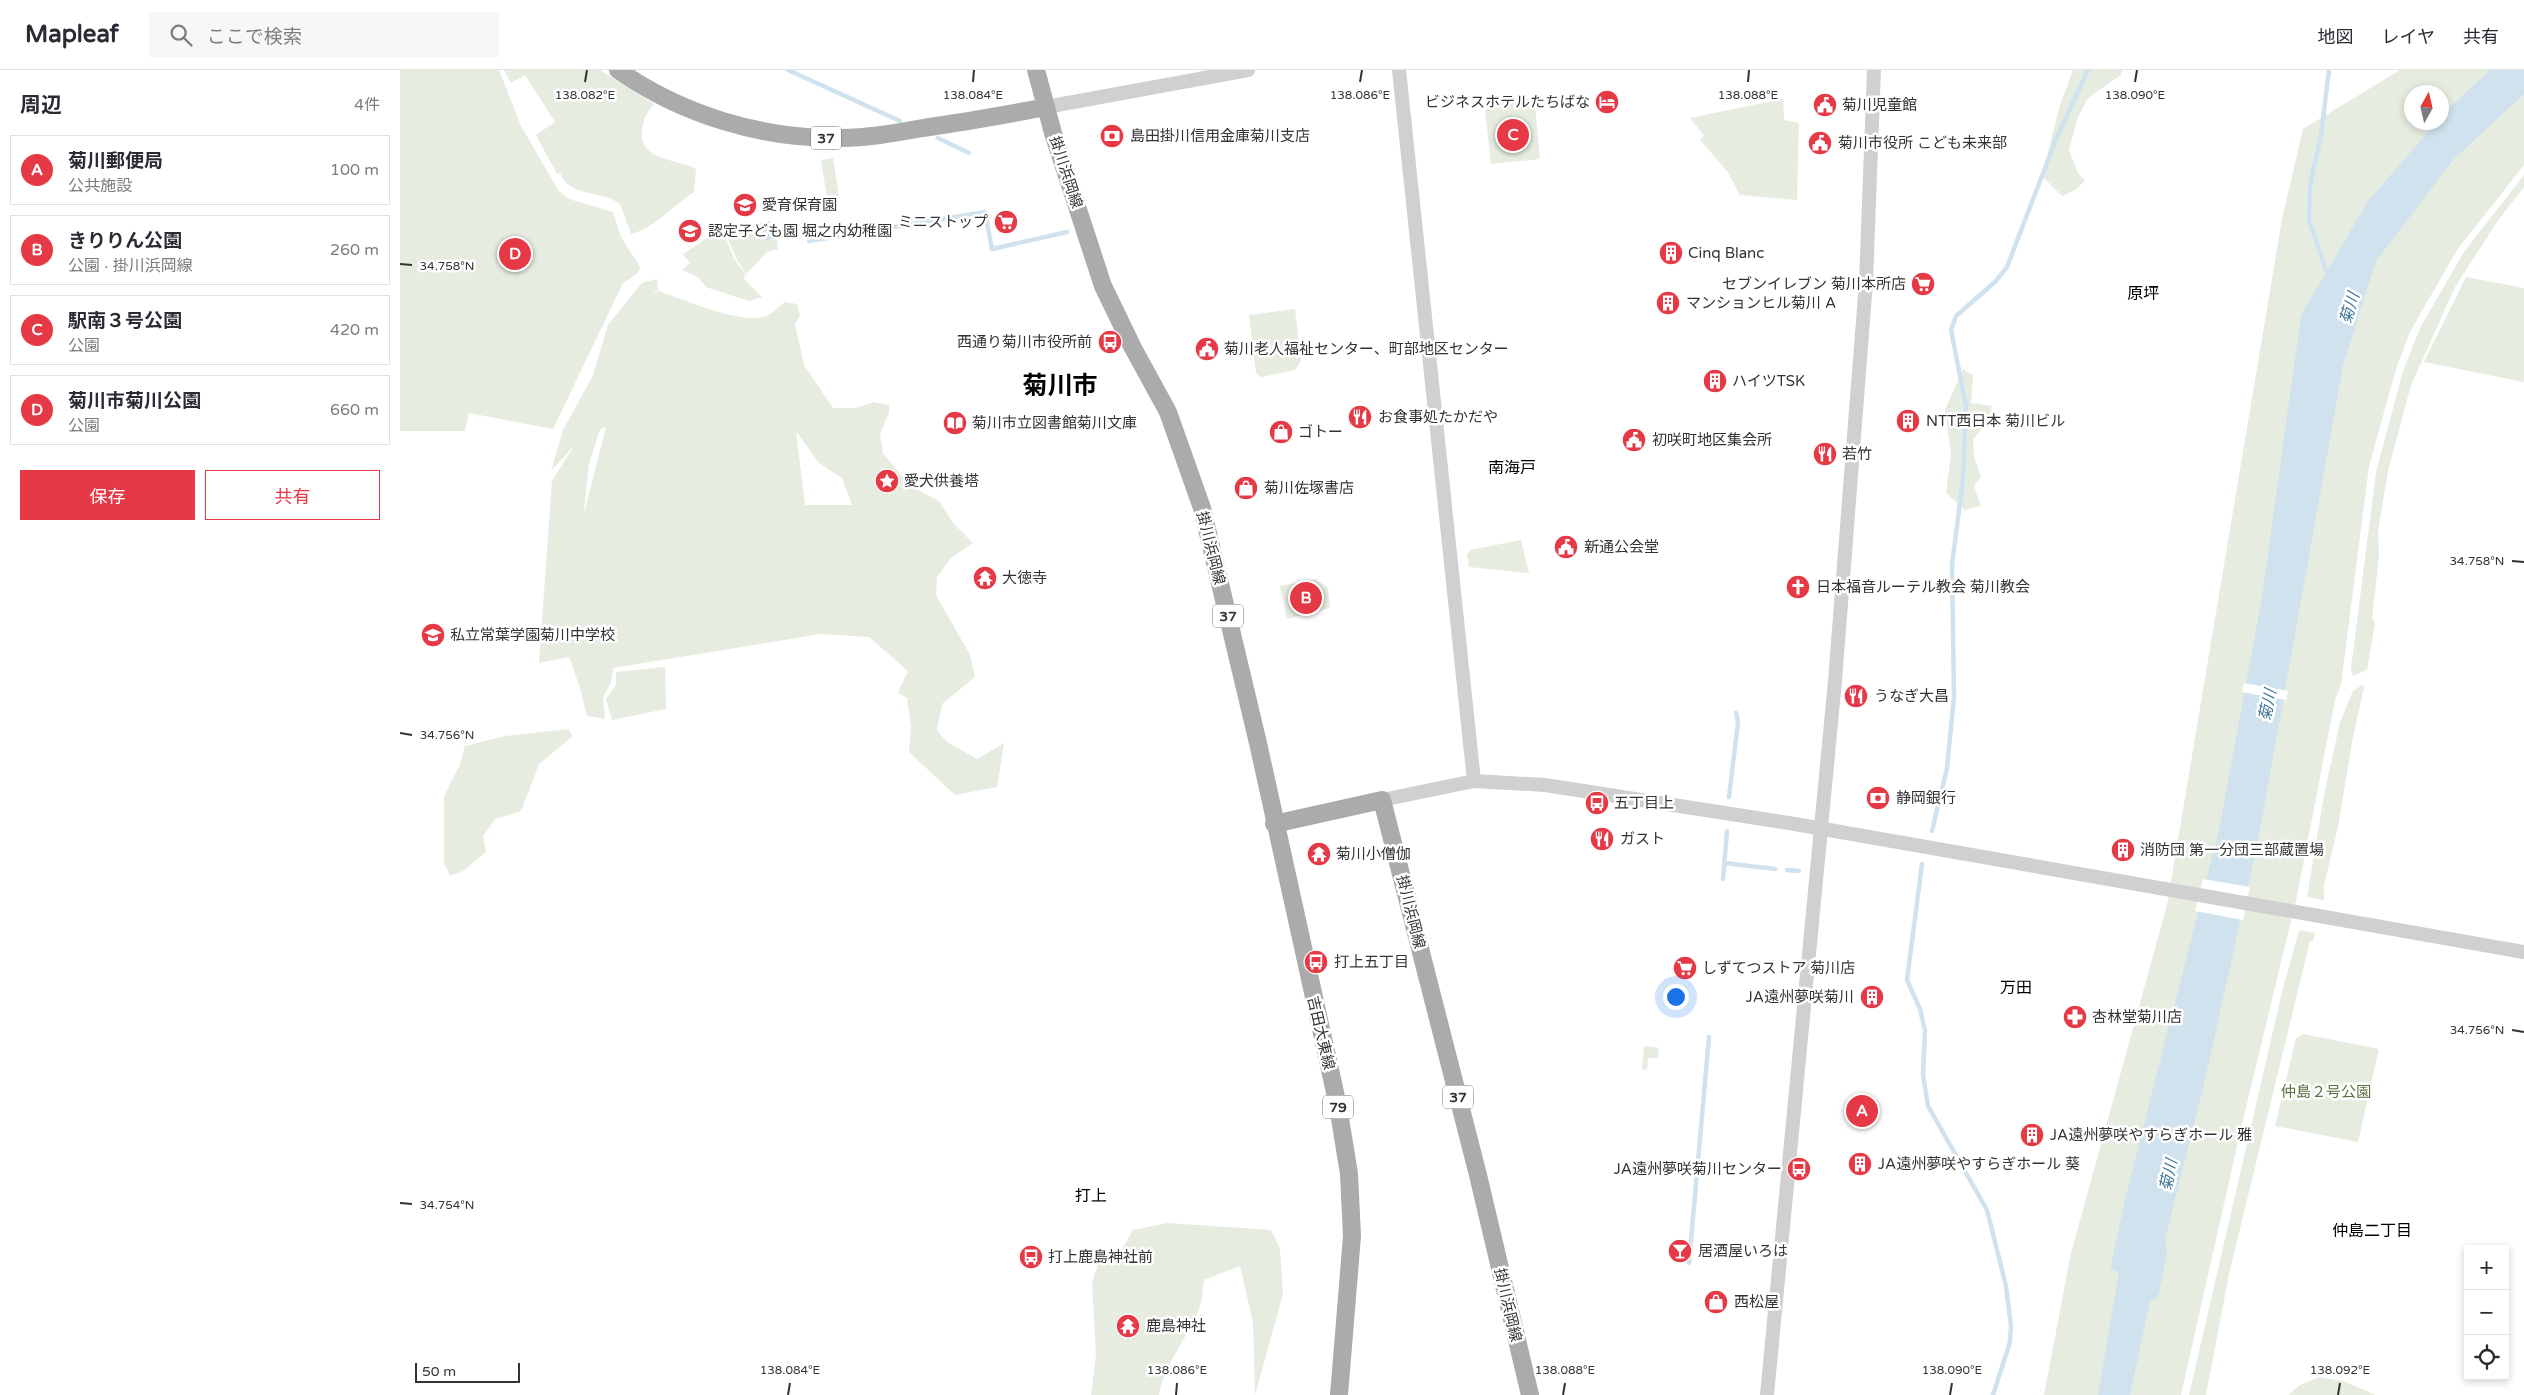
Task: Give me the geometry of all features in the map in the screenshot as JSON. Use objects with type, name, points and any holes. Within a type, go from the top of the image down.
[{"type":"main road","name":"37","points":[[618,70],[648,90],[708,117],[735,125],[802,137],[841,138],[879,135],[1046,107]]},
{"type":"main road","points":[[1036,70],[1046,107]]},
{"type":"main road","name":"掛川浜岡線","points":[[1046,107],[1103,286],[1133,348],[1168,412],[1202,508],[1256,735],[1274,824]]},
{"type":"main road","points":[[1274,824],[1382,800]]},
{"type":"main road","name":"掛川浜岡線","points":[[1382,800],[1478,1175],[1530,1395]]},
{"type":"main road","name":"吉田大東線","points":[[1274,824],[1338,1106],[1349,1174],[1352,1236],[1339,1395]]},
{"type":"street","points":[[1046,107],[1248,70]]},
{"type":"street","points":[[1399,70],[1474,781]]},
{"type":"street","points":[[1766,1395],[1821,830],[1866,282],[1874,70]]},
{"type":"street","points":[[1382,800],[1474,781],[1545,784],[1916,845],[2524,952]]},
{"type":"green space","points":[[400,70],[499,70],[521,126],[558,190],[569,199],[613,212],[621,237],[640,267],[637,274],[623,283],[553,429],[469,413],[465,431],[400,431]]},
{"type":"green space","points":[[504,70],[600,70],[654,104],[644,122],[642,140],[646,148],[652,153],[696,169],[694,192],[656,222],[631,234],[620,204],[604,196],[571,187],[560,173],[557,174],[536,135],[555,122],[525,75],[511,83]]},
{"type":"green space","points":[[2073,70],[2122,70],[2121,75],[2088,98],[2078,117],[2069,150],[2078,173],[2085,181],[2075,190],[2062,196],[2042,176],[2060,105]]},
{"type":"green space","points":[[2400,70],[2524,70],[2524,165],[2457,250],[2410,332],[2397,366],[2369,466],[2341,685],[2335,700],[2297,896],[2242,1124],[2181,1395],[2044,1395],[2071,1253],[2167,905],[2282,219],[2303,129]]},
{"type":"green space","points":[[1534,97],[1540,159],[1491,164],[1485,111],[1489,106]]},
{"type":"green space","points":[[1783,99],[1784,120],[1799,123],[1797,200],[1740,195],[1727,171],[1700,140],[1704,136],[1690,118]]},
{"type":"green space","points":[[833,158],[839,196],[827,198],[821,160]]},
{"type":"green space","points":[[2524,175],[2524,187],[2499,219],[2455,287],[2411,385],[2388,471],[2378,531],[2379,556],[2372,618],[2375,623],[2367,670],[2353,676],[2351,669],[2376,472],[2403,371],[2421,326],[2464,252]]},
{"type":"green space","points":[[761,223],[764,241],[777,239],[778,249],[767,252],[746,274],[736,258],[725,232]]},
{"type":"green space","points":[[722,228],[734,259],[746,275],[743,278],[762,297],[749,301],[706,287],[698,277],[682,270],[690,263],[683,254]]},
{"type":"green space","points":[[2466,277],[2524,288],[2524,382],[2424,362]]},
{"type":"green space","points":[[657,279],[658,290],[651,295],[659,291],[711,310],[740,317],[763,317],[772,313],[785,302],[797,304],[800,315],[795,324],[804,365],[833,408],[856,408],[873,402],[889,405],[889,413],[880,434],[883,453],[910,486],[939,501],[953,523],[973,543],[951,558],[937,577],[936,595],[970,655],[975,677],[942,704],[937,730],[947,742],[977,759],[1004,743],[997,787],[955,795],[909,752],[911,727],[907,698],[898,693],[908,671],[869,637],[821,634],[613,668],[611,683],[603,697],[605,719],[587,716],[569,657],[539,663],[552,481],[574,446],[551,471],[563,430],[593,375],[608,325],[642,283]],"holes":[[[606,427],[585,510],[584,510],[589,464],[600,429]],[[796,431],[819,463],[842,478],[852,505],[805,505]]]},
{"type":"green space","points":[[1295,309],[1301,361],[1295,370],[1261,377],[1256,373],[1249,315]]},
{"type":"green space","points":[[1963,369],[1973,375],[1971,403],[1992,406],[1990,418],[1973,440],[1974,456],[1981,477],[1974,486],[1981,506],[1965,510],[1946,493],[1951,454],[1945,410]]},
{"type":"green space","points":[[1521,540],[1529,573],[1469,567],[1467,555],[1470,550]]},
{"type":"green space","points":[[1316,579],[1328,588],[1330,608],[1287,619],[1280,586]]},
{"type":"green space","points":[[665,667],[666,709],[612,720],[606,699],[616,685],[616,672]]},
{"type":"green space","points":[[2362,685],[2364,687],[2352,742],[2338,827],[2324,885],[2324,900],[2307,897],[2324,795],[2340,722],[2353,691]]},
{"type":"green space","points":[[569,729],[572,737],[539,764],[521,811],[495,819],[483,836],[486,852],[463,871],[450,876],[444,863],[444,797],[460,764],[465,746],[505,736]]},
{"type":"green space","points":[[2299,930],[2315,933],[2313,941],[2310,941],[2229,1274],[2206,1395],[2189,1395],[2282,992]]},
{"type":"green space","name":"仲島２号公園","points":[[2303,1034],[2379,1049],[2358,1142],[2275,1126],[2296,1038]]},
{"type":"green space","points":[[1644,1046],[1659,1048],[1658,1058],[1648,1058],[1647,1070],[1642,1069]]},
{"type":"green space","points":[[1168,1223],[1271,1230],[1280,1249],[1283,1294],[1255,1395],[1253,1322],[1240,1266],[1204,1280],[1199,1310],[1170,1364],[1159,1395],[1091,1395],[1096,1355],[1092,1283],[1098,1264],[1119,1254],[1133,1230]]},
{"type":"green space","points":[[2319,1377],[2343,1381],[2376,1395],[2288,1395],[2300,1385]]},
{"type":"water","name":"菊川","points":[[2490,70],[2524,70],[2524,94],[2454,159],[2376,261],[2343,366],[2258,841],[2202,1093],[2165,1239],[2167,1255],[2158,1297],[2150,1302],[2130,1395],[2098,1395],[2119,1272],[2110,1269],[2127,1191],[2219,830],[2262,597],[2301,315],[2368,201],[2430,130],[2449,130],[2449,108]]},
{"type":"water","points":[[770,221],[773,239],[765,241],[761,223]]},
{"type":"pier","points":[[2244,683],[2288,691],[2286,700],[2242,692]]},
{"type":"pier","points":[[2203,879],[2250,887],[2243,920],[2195,911]]},
{"type":"waterway","points":[[788,70],[900,121]]},
{"type":"waterway","points":[[1932,831],[1947,768],[1954,697],[1952,565],[1963,479],[1966,406],[1951,330],[1956,316],[1995,282],[2007,267],[2057,137],[2088,70]]},
{"type":"waterway","points":[[2328,276],[2309,220],[2310,185],[2321,135],[2329,70]]},
{"type":"waterway","points":[[938,138],[969,153]]},
{"type":"waterway","points":[[809,241],[985,212],[992,249],[1067,232]]},
{"type":"waterway","points":[[1729,797],[1738,722],[1736,713]]},
{"type":"waterway","points":[[1723,879],[1727,831]]},
{"type":"waterway","points":[[1724,863],[1775,869]]},
{"type":"waterway","points":[[1922,864],[1907,980],[1920,1009],[1925,1031],[1923,1075],[1928,1106],[1987,1210],[2006,1286],[2011,1326],[2010,1342],[1993,1395]]},
{"type":"waterway","points":[[1787,870],[1799,871]]},
{"type":"waterway","points":[[1689,1263],[1709,1037]]},
{"type":"place","name":"ビジネスホテルたちばな","points":[[1607,102]]},
{"type":"place","name":"菊川児童館","points":[[1825,105]]},
{"type":"place","name":"駅南３号公園","points":[[1513,135]]},
{"type":"place","name":"島田掛川信用金庫菊川支店","points":[[1112,136]]},
{"type":"place","name":"菊川市役所 こども未来部","points":[[1820,143]]},
{"type":"place","name":"愛育保育園","points":[[745,205]]},
{"type":"place","name":"ミニストップ","points":[[1006,222]]},
{"type":"place","name":"認定子ども園 堀之内幼稚園","points":[[690,231]]},
{"type":"place","name":"Cinq Blanc","points":[[1671,253]]},
{"type":"place","name":"菊川市菊川公園","points":[[515,254]]},
{"type":"place","name":"セブンイレブン 菊川本所店","points":[[1923,284]]},
{"type":"place","name":"マンションヒル菊川 A","points":[[1668,303]]},
{"type":"place","name":"西通り菊川市役所前","points":[[1110,342]]},
{"type":"place","name":"菊川老人福祉センター、町部地区センター","points":[[1207,349]]},
{"type":"place","name":"ハイツTSK","points":[[1715,381]]},
{"type":"place","name":"お食事処たかだや","points":[[1360,417]]},
{"type":"place","name":"NTT西日本 菊川ビル","points":[[1908,421]]},
{"type":"place","name":"菊川市立図書館菊川文庫","points":[[955,423]]},
{"type":"place","name":"ゴトー","points":[[1281,432]]},
{"type":"place","name":"初咲町地区集会所","points":[[1634,440]]},
{"type":"place","name":"若竹","points":[[1825,454]]},
{"type":"place","name":"愛犬供養塔","points":[[887,481]]},
{"type":"place","name":"菊川佐塚書店","points":[[1246,488]]},
{"type":"place","name":"新通公会堂","points":[[1566,547]]},
{"type":"place","name":"大徳寺","points":[[985,578]]},
{"type":"place","name":"日本福音ルーテル教会 菊川教会","points":[[1798,587]]},
{"type":"place","name":"きりりん公園","points":[[1306,598]]},
{"type":"place","name":"私立常葉学園菊川中学校","points":[[433,635]]},
{"type":"place","name":"うなぎ大昌","points":[[1856,696]]},
{"type":"place","name":"静岡銀行","points":[[1878,798]]},
{"type":"place","name":"五丁目上","points":[[1597,803]]},
{"type":"place","name":"ガスト","points":[[1602,839]]},
{"type":"place","name":"消防団 第一分団三部蔵置場","points":[[2123,850]]},
{"type":"place","name":"菊川小僧伽","points":[[1319,854]]},
{"type":"place","name":"打上五丁目","points":[[1316,962]]},
{"type":"place","name":"しずてつストア 菊川店","points":[[1685,968]]},
{"type":"place","name":"JA遠州夢咲菊川","points":[[1872,997]]},
{"type":"place","name":"杏林堂菊川店","points":[[2075,1017]]},
{"type":"place","name":"菊川郵便局","points":[[1862,1111]]},
{"type":"place","name":"JA遠州夢咲やすらぎホール 雅","points":[[2032,1135]]},
{"type":"place","name":"JA遠州夢咲やすらぎホール 葵","points":[[1860,1164]]},
{"type":"place","name":"JA遠州夢咲菊川センター","points":[[1799,1169]]},
{"type":"place","name":"居酒屋いろは","points":[[1680,1251]]},
{"type":"place","name":"打上鹿島神社前","points":[[1031,1257]]},
{"type":"place","name":"西松屋","points":[[1716,1302]]},
{"type":"place","name":"鹿島神社","points":[[1128,1326]]},
{"type":"district","name":"原坪","points":[[2143,293]]},
{"type":"district","name":"菊川市","points":[[1060,385]]},
{"type":"district","name":"南海戸","points":[[1512,467]]},
{"type":"district","name":"万田","points":[[2016,987]]},
{"type":"district","name":"打上","points":[[1091,1195]]},
{"type":"district","name":"仲島二丁目","points":[[2372,1230]]}]
